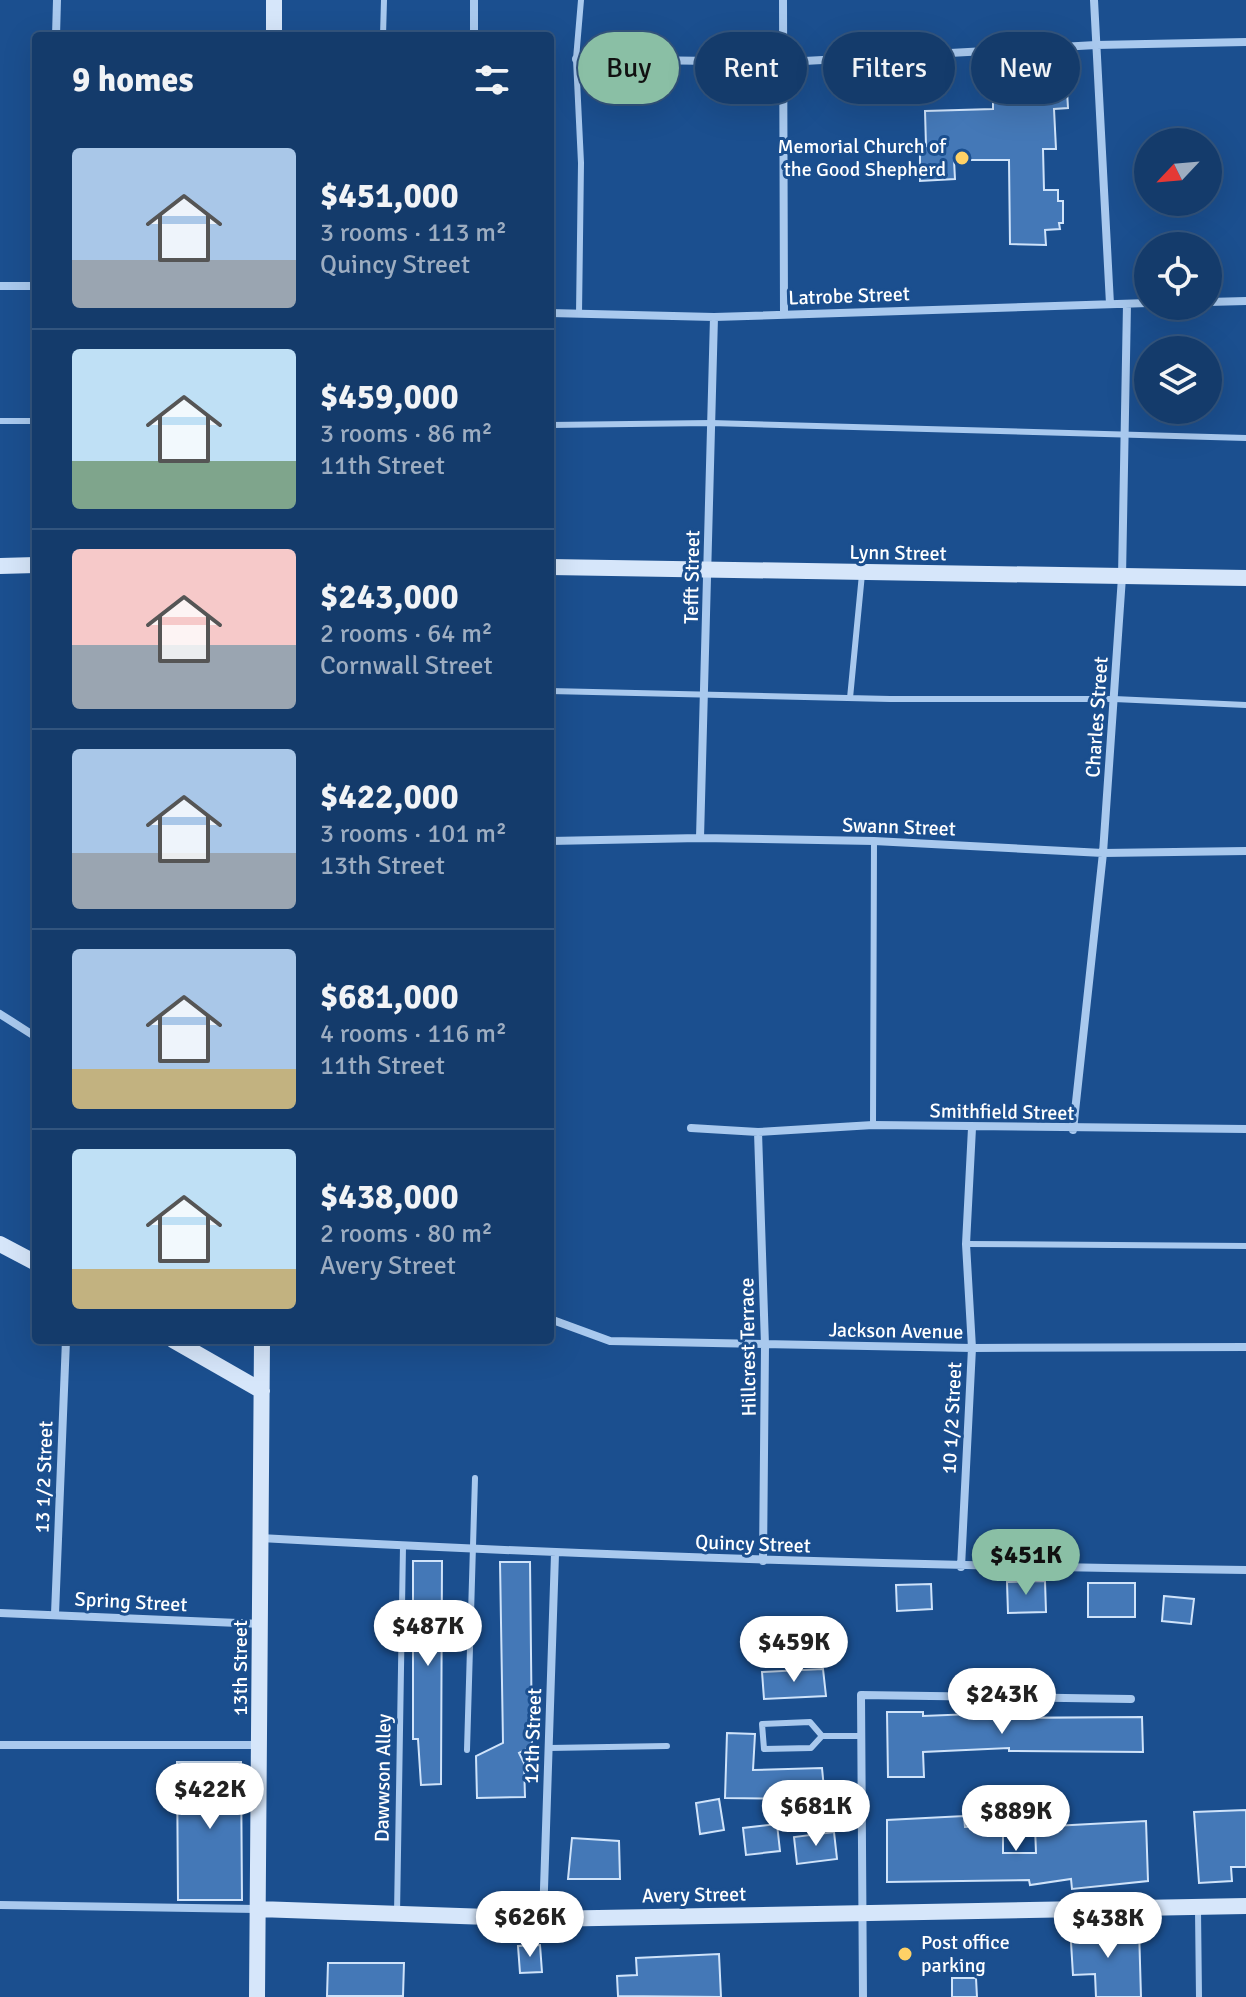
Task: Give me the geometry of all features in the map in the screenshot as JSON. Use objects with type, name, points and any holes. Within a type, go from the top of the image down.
[{"type":"street","points":[[56,32],[57,0]]},
{"type":"street","points":[[274,0],[274,32]]},
{"type":"street","points":[[474,0],[474,32]]},
{"type":"street","points":[[783,0],[785,32]]},
{"type":"street","points":[[1094,0],[1110,304]]},
{"type":"street","points":[[807,61],[1096,45],[1246,42]]},
{"type":"street","points":[[576,59],[695,61]]},
{"type":"street","points":[[784,314],[786,104]]},
{"type":"street","points":[[0,286],[32,286]]},
{"type":"street","points":[[1222,302],[1246,301]]},
{"type":"street","name":"Charles Street","points":[[1073,1130],[1103,853],[1122,577],[1127,436],[1127,304]]},
{"type":"street","name":"Latrobe Street","points":[[554,313],[714,317],[1134,304]]},
{"type":"street","name":"Tefft Street","points":[[700,838],[714,317]]},
{"type":"street","points":[[0,566],[32,565]]},
{"type":"street","name":"Lynn Street","points":[[554,567],[1246,578]]},
{"type":"street","name":"Swann Street","points":[[554,841],[700,838],[874,841],[1103,853],[1246,851]]},
{"type":"street","points":[[0,1014],[32,1034]]},
{"type":"street","name":"Smithfield Street","points":[[691,1128],[758,1132],[873,1125],[1073,1130],[1246,1129]]},
{"type":"street","name":"10 1/2 Street","points":[[961,1567],[972,1348],[966,1244],[972,1128]]},
{"type":"street","name":"Hillcrest Terrace","points":[[758,1132],[765,1345],[763,1561]]},
{"type":"street","points":[[0,1244],[32,1261]]},
{"type":"street","name":"Jackson Avenue","points":[[554,1320],[610,1341],[972,1348],[1246,1347]]},
{"type":"street","name":"13 1/2 Street","points":[[55,1614],[66,1344]]},
{"type":"street","points":[[180,1344],[262,1391]]},
{"type":"street","name":"13th Street","points":[[257,1997],[262,1344]]},
{"type":"street","name":"Quincy Street","points":[[260,1538],[555,1554],[763,1561],[1246,1570]]},
{"type":"street","name":"12th Street","points":[[543,1919],[555,1554]]},
{"type":"street","name":"Spring Street","points":[[0,1613],[260,1624]]},
{"type":"street","points":[[863,1997],[861,1695],[1131,1699]]},
{"type":"street","points":[[0,1745],[259,1745]]},
{"type":"street","name":"Avery Street","points":[[0,1905],[258,1909],[543,1919],[1246,1906]]},
{"type":"lane","points":[[383,32],[384,0]]},
{"type":"lane","points":[[579,314],[581,163],[576,59],[581,0]]},
{"type":"lane","points":[[0,421],[32,421]]},
{"type":"lane","points":[[554,425],[711,423],[1246,438]]},
{"type":"lane","points":[[850,698],[862,572]]},
{"type":"lane","points":[[554,691],[850,698],[1114,699],[1246,705]]},
{"type":"lane","points":[[873,1125],[874,841]]},
{"type":"lane","points":[[966,1244],[1246,1246]]},
{"type":"lane","points":[[467,1750],[475,1478]]},
{"type":"lane","name":"Dawwson Alley","points":[[397,1914],[403,1546]]},
{"type":"lane","points":[[822,1736],[810,1722],[762,1724],[764,1749],[811,1748],[822,1736],[861,1736]]},
{"type":"lane","points":[[549,1748],[667,1746]]},
{"type":"lane","points":[[1198,1907],[1199,1997]]},
{"type":"building","name":"Memorial Church of the Good Shepherd","points":[[993,104],[1068,104],[1068,108],[1054,109],[1056,149],[1043,149],[1044,190],[1058,190],[1058,201],[1063,201],[1063,223],[1059,223],[1060,229],[1045,230],[1046,245],[1010,244],[1009,160],[954,160],[955,179],[920,181],[920,145],[926,146],[925,111],[993,109]]},
{"type":"building","points":[[413,1561],[442,1561],[441,1784],[421,1785],[418,1739],[413,1739]]},
{"type":"building","points":[[500,1562],[530,1562],[532,1746],[519,1753],[524,1763],[525,1797],[477,1798],[476,1756],[503,1743]]},
{"type":"building","points":[[1045,1581],[1046,1612],[1008,1613],[1007,1582]]},
{"type":"building","points":[[1088,1583],[1135,1583],[1135,1617],[1088,1617]]},
{"type":"building","points":[[931,1584],[932,1609],[897,1611],[896,1585]]},
{"type":"building","points":[[1164,1596],[1194,1599],[1191,1624],[1162,1621]]},
{"type":"building","points":[[823,1669],[826,1696],[764,1699],[762,1672]]},
{"type":"building","points":[[887,1712],[923,1712],[923,1716],[998,1713],[998,1718],[1142,1717],[1143,1752],[1009,1751],[1009,1748],[923,1752],[924,1777],[888,1777]]},
{"type":"building","points":[[727,1733],[755,1734],[753,1770],[822,1768],[825,1799],[725,1798]]},
{"type":"building","points":[[177,1762],[241,1762],[242,1900],[178,1900]]},
{"type":"building","points":[[719,1799],[724,1830],[700,1834],[696,1803]]},
{"type":"building","points":[[1246,1810],[1246,1867],[1231,1867],[1232,1881],[1199,1883],[1194,1812]]},
{"type":"building","points":[[964,1816],[965,1827],[1003,1826],[1003,1853],[1036,1853],[1035,1827],[1146,1821],[1148,1881],[1072,1889],[1071,1879],[1030,1885],[1029,1880],[887,1882],[887,1820]]},
{"type":"building","points":[[777,1824],[780,1851],[746,1855],[743,1828]]},
{"type":"building","points":[[834,1832],[837,1859],[797,1864],[794,1837]]},
{"type":"building","points":[[572,1838],[619,1841],[620,1879],[568,1879]]},
{"type":"building","points":[[1087,1925],[1087,1930],[1139,1929],[1141,1997],[1096,1997],[1095,1974],[1073,1975],[1070,1926]]},
{"type":"building","points":[[540,1945],[542,1972],[520,1973],[518,1946]]},
{"type":"building","points":[[719,1954],[721,1997],[618,1996],[617,1976],[637,1975],[636,1958]]},
{"type":"building","points":[[328,1963],[404,1963],[403,1996],[327,1996]]},
{"type":"building","points":[[952,1978],[976,1978],[977,1997],[952,1997]]},
{"type":"place","name":"Memorial Church of the Good Shepherd","points":[[962,158]]},
{"type":"place","name":"Post office parking","points":[[905,1954]]}]
